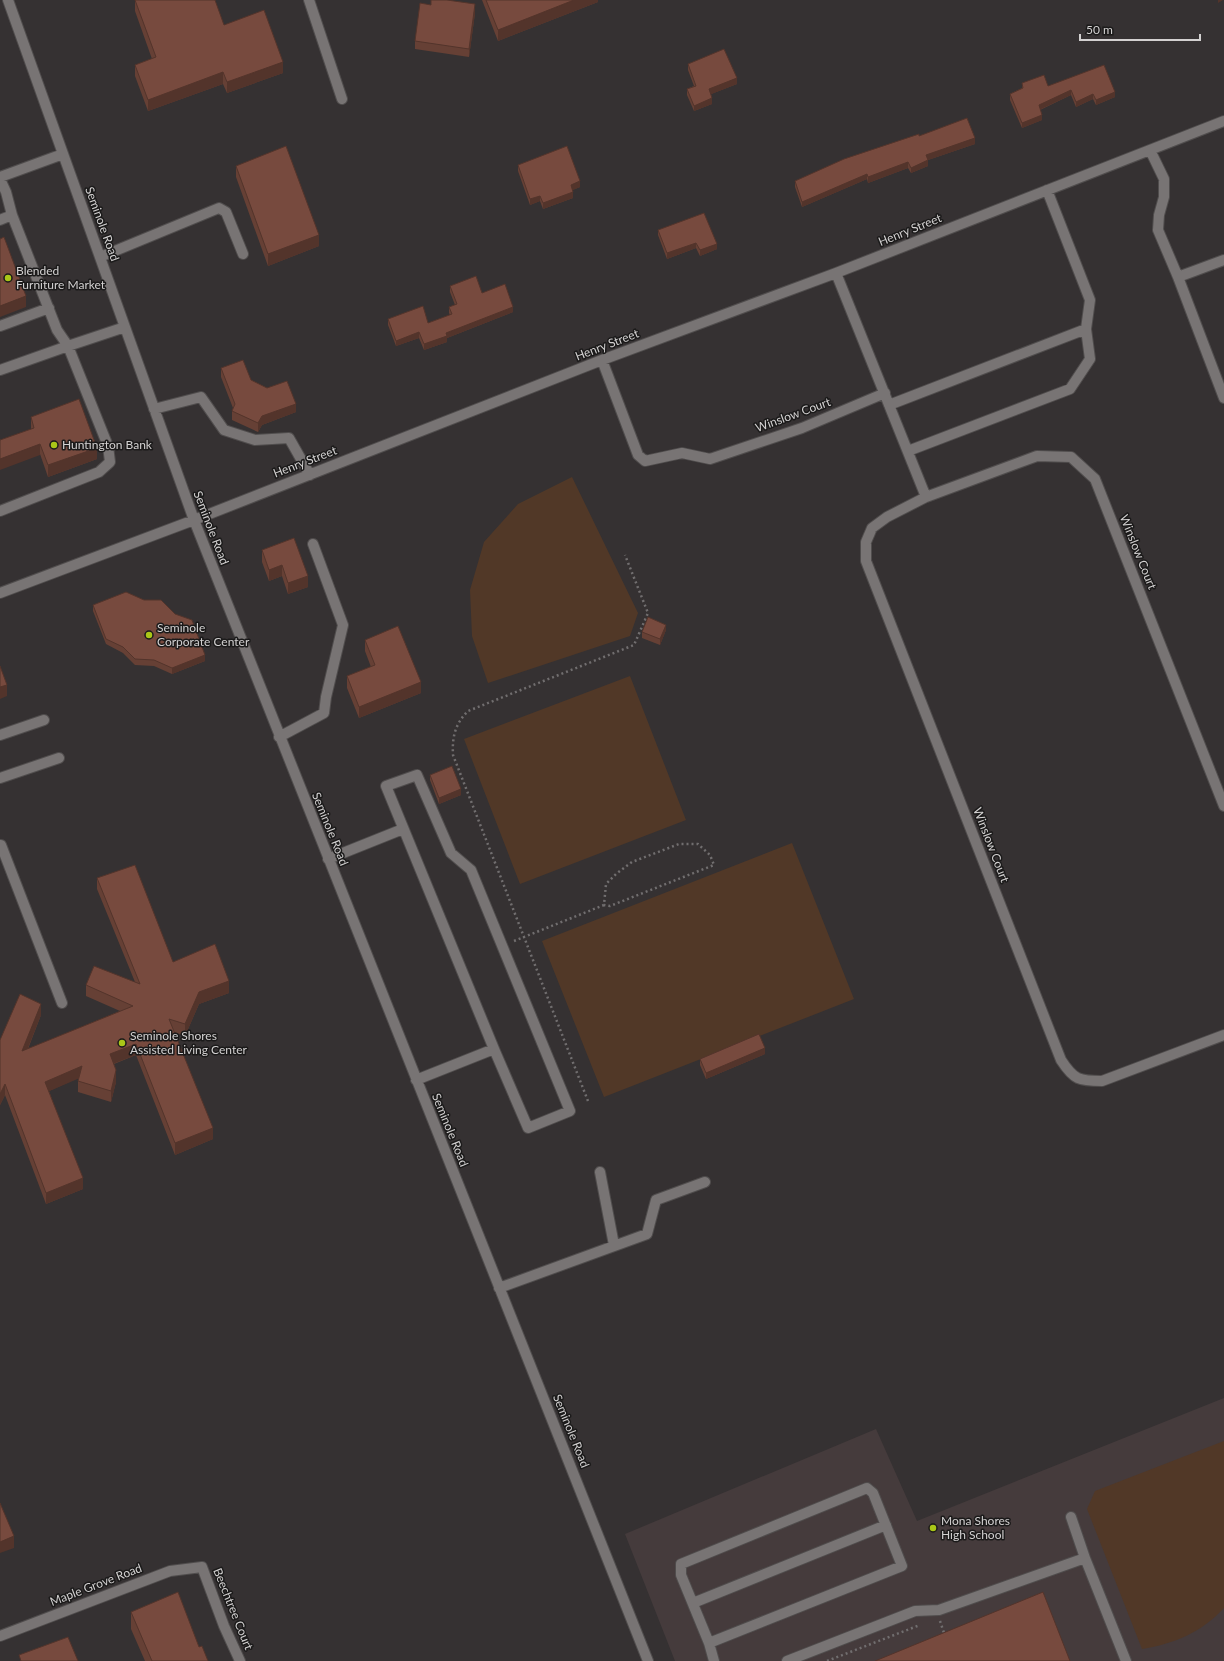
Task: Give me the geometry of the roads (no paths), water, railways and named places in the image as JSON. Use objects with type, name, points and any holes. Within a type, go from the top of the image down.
[{"type":"street","name":"Seminole Road","points":[[8,0],[194,520],[648,1661]]},
{"type":"street","points":[[309,0],[342,99]]},
{"type":"street","name":"Henry Street","points":[[0,594],[310,475],[602,360],[836,273],[1224,121]]},
{"type":"street","points":[[1150,150],[1164,180],[1164,197],[1158,230],[1178,277],[1224,398]]},
{"type":"street","points":[[0,511],[99,472],[110,462],[108,446],[68,346],[57,330],[12,215],[6,192],[0,178],[63,154]]},
{"type":"street","points":[[908,452],[1070,389],[1090,359],[1086,329],[1090,300],[1047,190]]},
{"type":"street","points":[[100,257],[219,208],[226,212],[243,254]]},
{"type":"street","points":[[0,220],[12,215]]},
{"type":"street","points":[[1178,277],[1224,260]]},
{"type":"street","points":[[836,273],[926,497]]},
{"type":"street","points":[[0,326],[49,308]]},
{"type":"street","points":[[0,370],[125,327]]},
{"type":"street","points":[[890,405],[1086,329]]},
{"type":"street","name":"Winslow Court","points":[[602,360],[638,455],[645,461],[682,453],[710,459],[802,428],[885,394]]},
{"type":"street","points":[[154,409],[201,397],[224,430],[255,440],[289,438],[310,475]]},
{"type":"street","name":"Winslow Court","points":[[1224,806],[1095,479],[1071,457],[1037,456],[926,497],[887,517],[872,528],[866,542],[866,561],[1061,1060],[1071,1075],[1085,1081],[1102,1081],[1224,1035]]},
{"type":"street","points":[[280,737],[324,713],[326,696],[343,625],[313,544]]},
{"type":"street","points":[[0,735],[44,720]]},
{"type":"street","points":[[0,778],[59,758]]},
{"type":"street","points":[[417,775],[451,853],[471,870],[570,1111],[528,1128],[403,829],[386,786],[417,775]]},
{"type":"street","points":[[328,859],[403,829]]},
{"type":"street","points":[[1,845],[62,1003]]},
{"type":"street","points":[[416,1080],[494,1049]]},
{"type":"street","points":[[600,1172],[614,1244]]},
{"type":"street","points":[[499,1288],[614,1244],[647,1234],[656,1200],[705,1182]]},
{"type":"street","points":[[709,1643],[902,1566],[873,1493],[868,1488],[681,1564],[681,1575],[709,1643],[714,1661]]},
{"type":"street","points":[[1071,1517],[1085,1558],[1126,1661]]},
{"type":"street","points":[[692,1603],[886,1525]]},
{"type":"street","points":[[787,1661],[915,1611],[939,1610],[1085,1558]]},
{"type":"street","name":"Maple Grove Road","points":[[0,1636],[170,1571],[202,1567]]},
{"type":"street","name":"Beechtree Court","points":[[202,1567],[224,1626],[240,1661]]},
{"type":"place","name":"Blended Furniture Market","points":[[8,278]]},
{"type":"place","name":"Huntington Bank","points":[[54,445]]},
{"type":"place","name":"Seminole Corporate Center","points":[[149,635]]},
{"type":"place","name":"Seminole Shores Assisted Living Center","points":[[122,1043]]},
{"type":"place","name":"Mona Shores High School","points":[[933,1528]]}]
